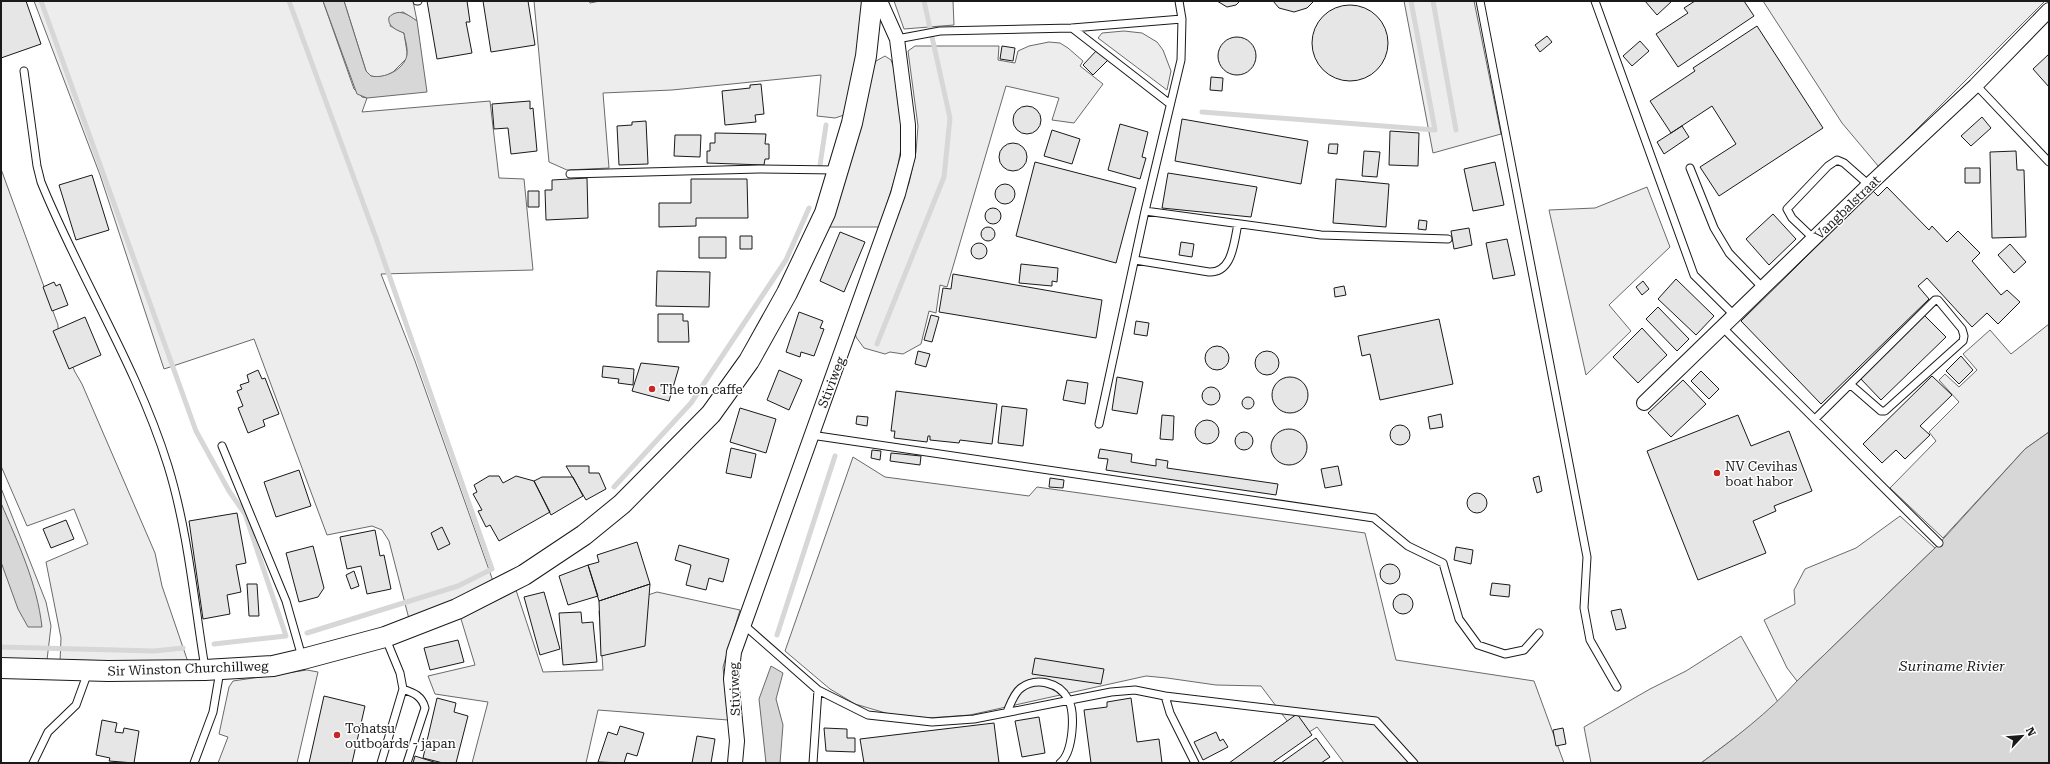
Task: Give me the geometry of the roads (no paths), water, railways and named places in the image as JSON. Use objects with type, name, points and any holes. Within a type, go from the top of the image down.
[{"type":"street","name":"Sir Winston Churchillweg","points":[[1,668],[213,670],[273,666],[302,659],[385,637],[457,609],[524,575],[550,559],[622,504],[711,414],[749,361],[787,293],[825,213],[852,123],[866,56],[872,1]]},
{"type":"street","name":"Stiviweg","points":[[735,763],[737,741],[731,679],[734,652],[810,435],[898,194],[908,156],[908,125],[897,39],[880,1]]},
{"type":"street","name":"Vangbalstraat","points":[[1644,404],[1869,185],[1976,85],[2049,10]]},
{"type":"lane","points":[[1099,424],[1136,260],[1145,211],[1181,60],[1182,19],[1179,1]]},
{"type":"lane","points":[[1480,1],[1587,557],[1584,608],[1590,640],[1617,686]]},
{"type":"lane","points":[[1595,1],[1694,275],[1734,315]]},
{"type":"lane","points":[[897,39],[914,34],[940,31],[1072,28],[1182,19]]},
{"type":"lane","points":[[1072,28],[1170,104]]},
{"type":"lane","points":[[24,71],[37,166],[41,182],[112,328],[144,401],[168,466],[213,670],[213,712],[194,763]]},
{"type":"lane","points":[[1976,85],[2049,162]]},
{"type":"lane","points":[[1814,239],[1792,218],[1787,209],[1828,166],[1837,160],[1844,163],[1869,185]]},
{"type":"lane","points":[[1690,168],[1714,228],[1729,253],[1763,288]]},
{"type":"lane","points":[[570,174],[759,169],[838,170]]},
{"type":"lane","points":[[1145,211],[1321,234],[1448,239]]},
{"type":"lane","points":[[1136,260],[1209,272],[1221,270],[1226,266],[1229,260],[1238,224]]},
{"type":"lane","points":[[1815,419],[1851,385],[1935,300],[1938,300],[1962,329],[1964,336],[1963,341],[1885,411],[1881,411],[1851,385]]},
{"type":"lane","points":[[1722,327],[1939,543]]},
{"type":"lane","points":[[810,435],[1374,518],[1408,546],[1443,563],[1459,619],[1478,645],[1505,654],[1524,650],[1538,633]]},
{"type":"lane","points":[[222,446],[286,601],[302,659]]},
{"type":"lane","points":[[744,625],[818,690],[868,715],[932,722],[974,719],[1069,699],[1111,692],[1135,690],[1166,696],[1376,721],[1414,763]]},
{"type":"lane","points":[[381,763],[403,689],[400,673],[385,637]]},
{"type":"lane","points":[[33,763],[48,732],[76,705],[89,670]]},
{"type":"lane","points":[[1007,712],[1020,689],[1037,682],[1047,682],[1061,690],[1069,699],[1072,723],[1070,745],[1066,759],[1060,763]]},
{"type":"lane","points":[[403,689],[416,694],[423,702],[425,708],[407,763]]},
{"type":"lane","points":[[813,763],[818,690]]},
{"type":"lane","points":[[1166,696],[1170,713],[1195,763]]},
{"type":"water","points":[[323,1],[344,1],[366,71],[371,76],[382,76],[393,72],[402,65],[407,55],[404,33],[395,29],[389,23],[389,17],[400,12],[417,21],[427,92],[367,98],[357,94]]},
{"type":"water","name":"Suriname Rivier","points":[[2049,432],[2049,763],[1701,763],[1739,735],[1775,704],[1935,548],[2025,449]]},
{"type":"water","points":[[1,503],[31,579],[40,611],[42,627],[28,627],[18,609],[1,562]]},
{"type":"water","points":[[771,666],[783,673],[776,699],[783,725],[780,763],[766,763],[759,699]]},
{"type":"waterway","points":[[41,1],[196,431],[229,491],[245,514],[286,636],[214,644]]},
{"type":"waterway","points":[[289,1],[376,238],[492,569],[458,586],[307,633]]},
{"type":"waterway","points":[[877,344],[944,177],[950,118],[924,1]]},
{"type":"waterway","points":[[1202,112],[1435,130],[1411,1]]},
{"type":"waterway","points":[[1433,1],[1456,130]]},
{"type":"waterway","points":[[820,165],[826,125]]},
{"type":"waterway","points":[[614,487],[691,403],[786,260],[809,208]]},
{"type":"waterway","points":[[777,635],[835,456]]},
{"type":"waterway","points":[[1,647],[154,651],[183,648]]},
{"type":"place","name":"The ton caffe","points":[[652,389]]},
{"type":"place","name":"NV Cevihas boat habor","points":[[1717,473]]},
{"type":"place","name":"Tohatsu outboards - japan","points":[[337,735]]}]
